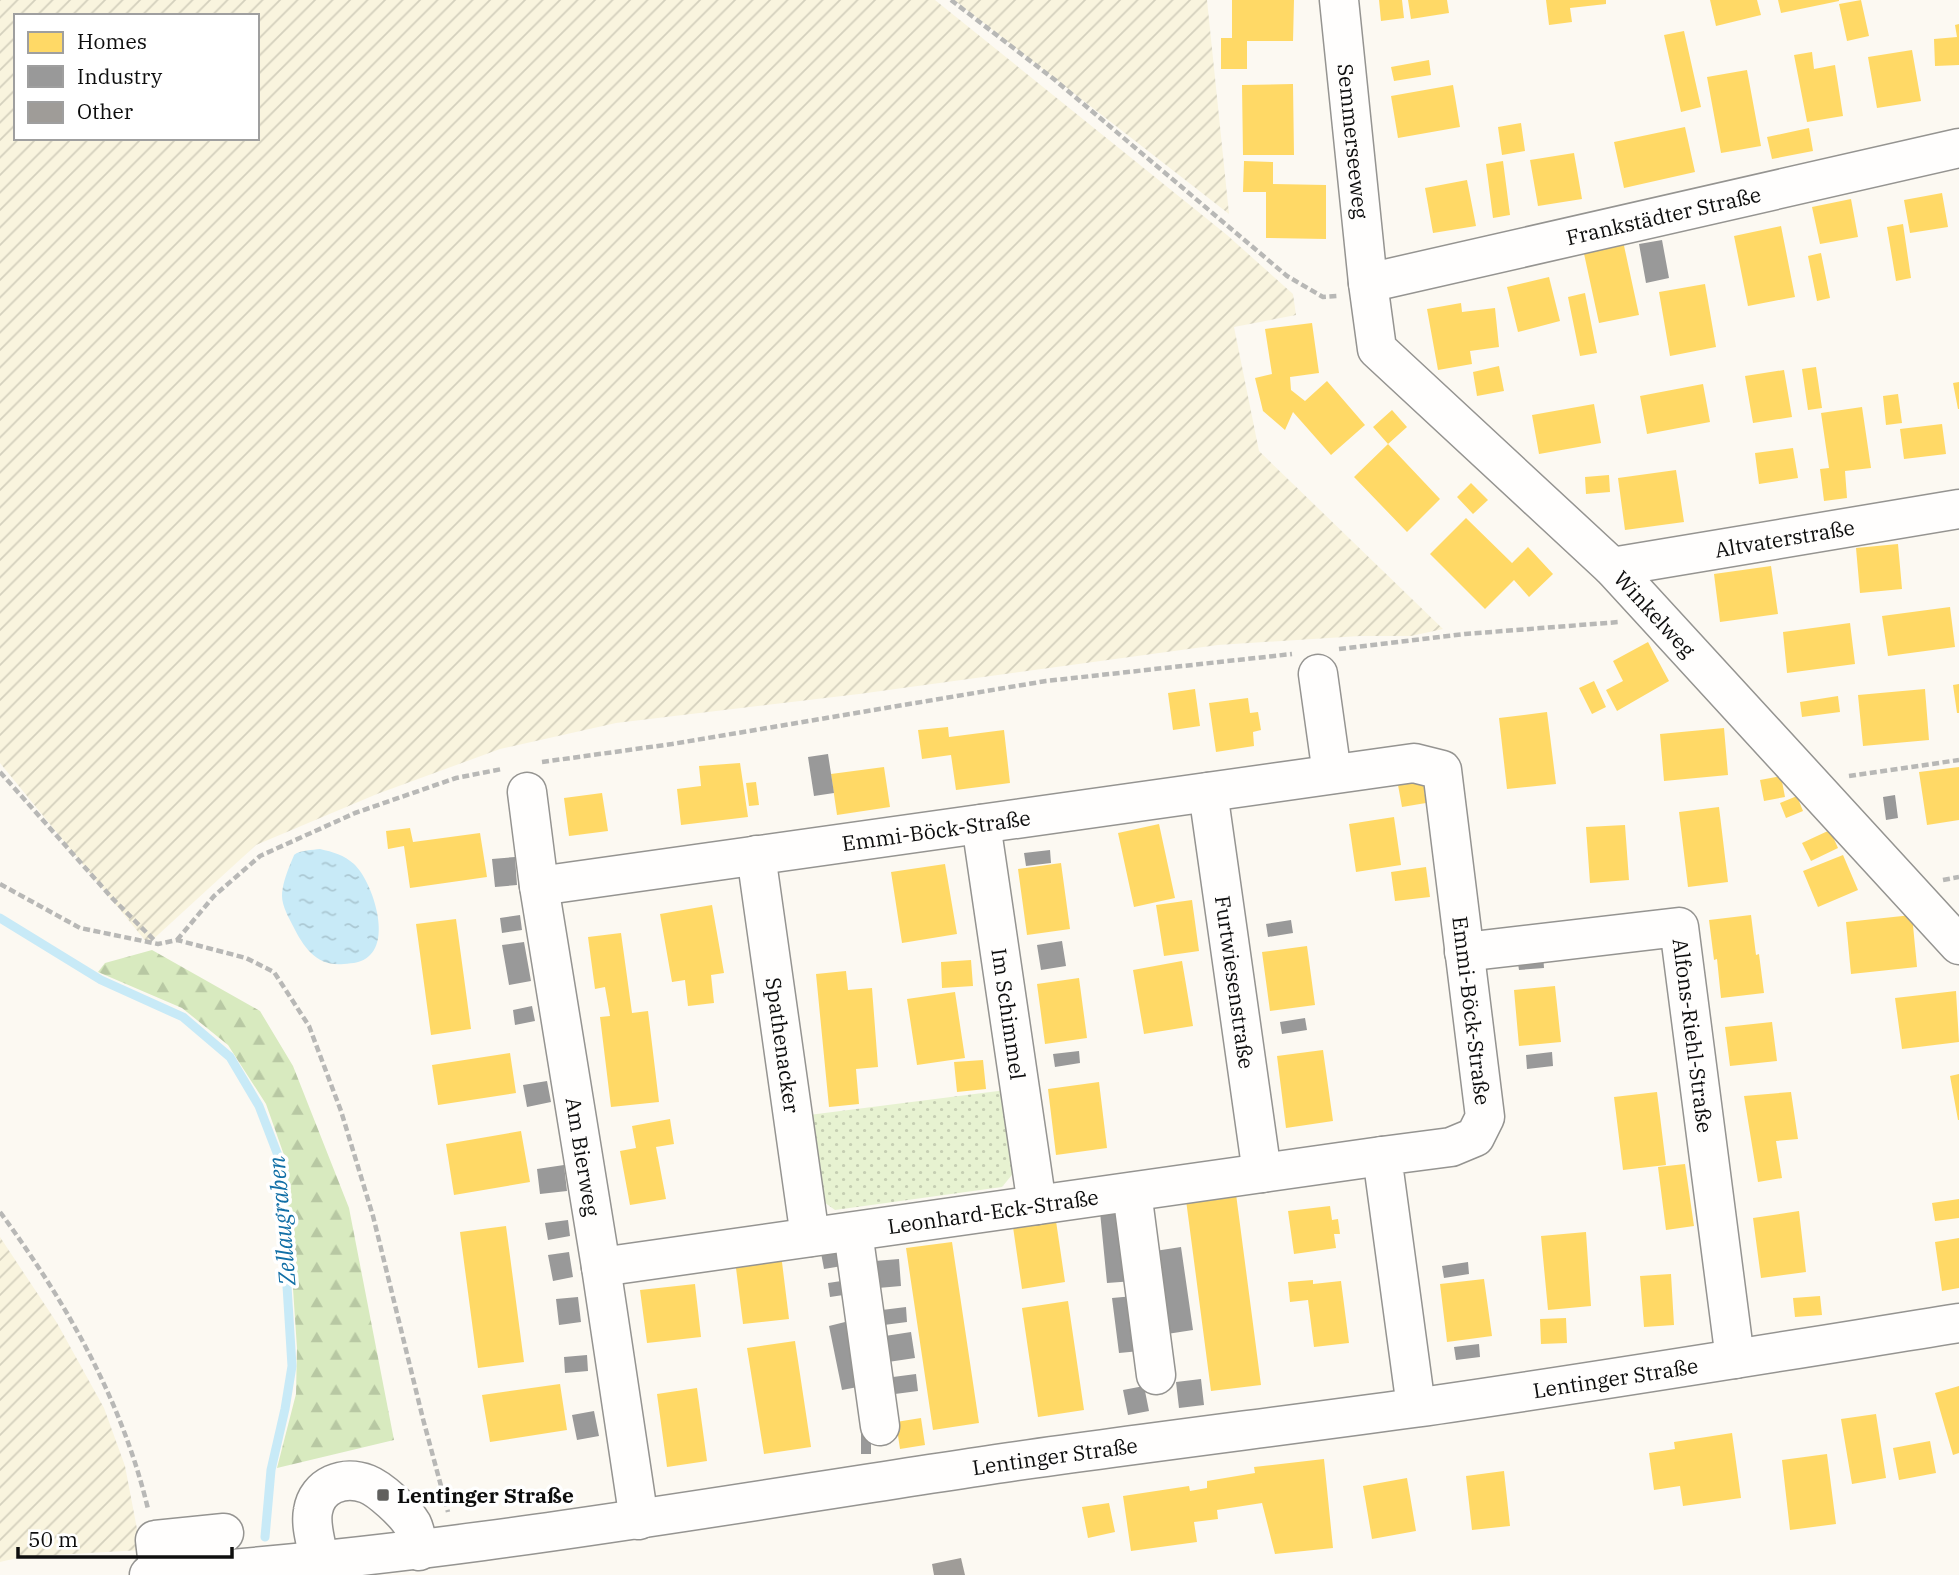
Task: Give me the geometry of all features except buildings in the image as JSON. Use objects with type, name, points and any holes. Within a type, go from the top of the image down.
[{"type":"street","name":"Semmerseeweg","points":[[1339,0],[1369,289]]},
{"type":"street","name":"Frankstädter Straße","points":[[1369,289],[1959,148]]},
{"type":"street","name":"Winkelweg","points":[[1369,289],[1377,349],[1612,566],[1959,945]]},
{"type":"street","name":"Altvaterstraße","points":[[1612,566],[1959,509]]},
{"type":"street","points":[[1318,659],[1332,774]]},
{"type":"street","name":"Emmi-Böck-Straße","points":[[539,886],[1414,763],[1442,770],[1485,1117],[1475,1138],[1451,1147],[1382,1156]]},
{"type":"street","name":"Am Bierweg","points":[[524,774],[539,886],[639,1520]]},
{"type":"street","name":"Furtwiesenstraße","points":[[1208,792],[1262,1173]]},
{"type":"street","name":"Im Schimmel","points":[[981,824],[1037,1205]]},
{"type":"street","name":"Spathenacker","points":[[756,856],[810,1237]]},
{"type":"street","name":"Alfons-Riehl-Straße","points":[[1464,952],[1679,927],[1735,1359]]},
{"type":"street","points":[[1382,1156],[1416,1407]]},
{"type":"street","name":"Leonhard-Eck-Straße","points":[[601,1267],[1382,1156]]},
{"type":"street","points":[[1132,1192],[1156,1375]]},
{"type":"street","points":[[853,1232],[880,1426]]},
{"type":"street","name":"Lentinger Straße","points":[[154,1563],[319,1560],[457,1546],[998,1464],[1416,1407],[1959,1323]]},
{"type":"street","points":[[319,1560],[312,1514],[316,1498],[329,1485],[349,1479],[370,1484],[398,1508],[413,1525],[419,1551]]},
{"type":"street","points":[[154,1563],[224,1533]]},
{"type":"path","points":[[951,0],[1066,89],[1287,276],[1323,297],[1369,289]]},
{"type":"path","points":[[177,940],[214,896],[260,856],[355,813],[456,778],[524,774],[672,744],[1046,681],[1318,659],[1465,634],[1660,619]]},
{"type":"path","points":[[1821,793],[1832,779],[1959,760]]},
{"type":"path","points":[[0,772],[113,899],[158,944]]},
{"type":"path","points":[[0,884],[80,928],[158,944],[177,940],[246,958],[274,972],[309,1026],[341,1111],[373,1216],[457,1546]]},
{"type":"path","points":[[0,1212],[41,1268],[74,1324],[119,1415],[142,1484],[154,1563]]},
{"type":"shaded area","points":[[0,0],[935,0],[1227,235],[1293,294],[1296,315],[1234,327],[1259,451],[1443,629],[1411,636],[1360,636],[1218,645],[859,694],[616,723],[500,749],[377,794],[256,845],[148,944],[0,763]]},
{"type":"shaded area","points":[[954,0],[1207,0],[1229,214]]},
{"type":"shaded area","points":[[0,1237],[57,1323],[104,1408],[125,1466],[141,1550],[21,1557],[0,1562]]},
{"type":"green space","points":[[152,950],[260,1011],[293,1066],[349,1208],[394,1440],[277,1468],[296,1394],[297,1348],[284,1155],[266,1104],[228,1045],[182,1008],[98,972],[105,963]]},
{"type":"green space","points":[[1006,1090],[1016,1170],[1002,1187],[835,1210],[817,1197],[809,1115]]},
{"type":"water","points":[[320,849],[338,854],[354,864],[361,872],[372,896],[379,923],[378,936],[375,948],[369,956],[360,961],[335,964],[319,959],[302,942],[284,908],[283,889],[294,855]]},
{"type":"waterway","name":"Zellaugraben","points":[[0,918],[101,980],[183,1017],[230,1057],[259,1106],[279,1158],[292,1366],[271,1470],[265,1537]]},
{"type":"place","name":"Lentinger Straße","points":[[383,1495]]}]
